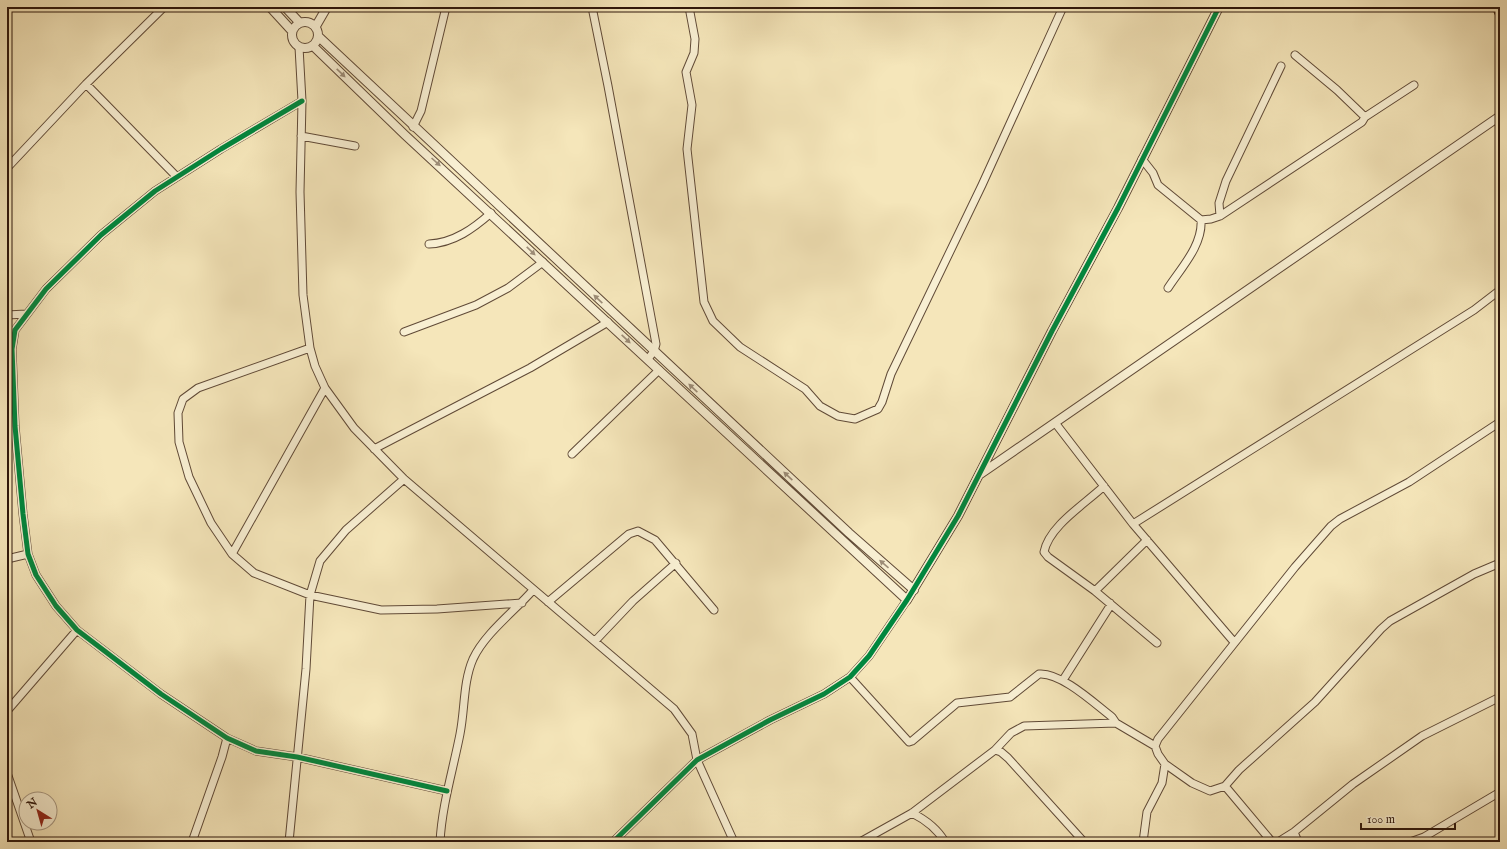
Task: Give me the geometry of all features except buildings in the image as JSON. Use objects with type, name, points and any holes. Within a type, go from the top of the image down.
[{"type":"main road","points":[[1498,7],[1500,12]]},
{"type":"street","points":[[7,168],[86,84],[164,7]]},
{"type":"street","points":[[270,7],[292,31],[293,40],[299,47],[302,101],[300,192],[303,295],[310,348],[315,366],[325,388],[354,428],[404,479],[674,710],[692,734],[697,760],[734,842]]},
{"type":"street","points":[[285,7],[300,22]]},
{"type":"street","points":[[327,7],[316,26],[319,37],[849,533],[914,590]]},
{"type":"street","points":[[413,126],[421,111],[446,7]]},
{"type":"street","points":[[592,7],[656,344],[654,351],[648,359]]},
{"type":"street","points":[[689,7],[695,39],[694,53],[686,72],[692,105],[687,149],[704,302],[713,321],[740,347],[805,389],[820,406],[838,416],[855,419],[878,409],[882,402],[891,374],[982,185],[1064,7]]},
{"type":"street","points":[[613,842],[697,760],[770,720],[824,694],[850,677],[869,656],[914,590],[958,516],[1219,7]]},
{"type":"street","points":[[292,31],[300,22],[306,21],[316,26]]},
{"type":"street","points":[[299,47],[304,48],[313,46],[319,37]]},
{"type":"street","points":[[313,46],[406,135],[492,213],[907,600]]},
{"type":"street","points":[[1296,54],[1365,117]]},
{"type":"street","points":[[1220,216],[1219,203],[1226,181],[1281,66]]},
{"type":"street","points":[[86,84],[177,177]]},
{"type":"street","points":[[1142,159],[1158,185],[1201,220],[1211,220],[1220,216],[1362,122],[1365,117],[1414,85]]},
{"type":"street","points":[[302,101],[155,191],[101,235],[46,289],[15,330],[12,349],[18,456],[28,554],[36,576],[56,606],[77,630],[161,694],[227,738],[256,751],[297,757],[447,791]]},
{"type":"street","points":[[978,476],[1056,424],[1500,116]]},
{"type":"street","points":[[301,136],[355,146]]},
{"type":"street","points":[[429,244],[437,244],[456,237],[475,227],[492,213]]},
{"type":"street","points":[[1168,288],[1199,240],[1202,230],[1201,220]]},
{"type":"street","points":[[404,332],[476,305],[508,288],[543,262]]},
{"type":"street","points":[[1133,524],[1461,318],[1500,290]]},
{"type":"street","points":[[7,315],[26,314]]},
{"type":"street","points":[[374,449],[530,368],[608,322]]},
{"type":"street","points":[[310,348],[204,385],[183,399],[178,413],[179,442],[189,477],[211,523],[232,554],[254,573],[310,595],[381,610],[437,609],[522,603]]},
{"type":"street","points":[[572,454],[659,370]]},
{"type":"street","points":[[232,554],[325,388]]},
{"type":"street","points":[[1155,746],[1158,739],[1234,642],[1331,526],[1340,519],[1408,482],[1500,422]]},
{"type":"street","points":[[1056,424],[1133,524],[1234,642]]},
{"type":"street","points":[[289,842],[306,669],[310,595],[320,561],[346,530],[404,479]]},
{"type":"street","points":[[1104,486],[1067,518],[1050,536],[1044,552],[1048,557],[1110,603],[1157,643]]},
{"type":"street","points":[[548,602],[629,534],[638,532],[655,540],[676,563],[714,610]]},
{"type":"street","points":[[1095,591],[1147,540]]},
{"type":"street","points":[[7,558],[28,554]]},
{"type":"street","points":[[595,641],[633,601],[676,563]]},
{"type":"street","points":[[850,677],[909,742],[957,703],[1010,697],[1039,674],[1044,674],[1063,680],[1112,717],[1116,723],[1155,746],[1158,754],[1165,764],[1192,783],[1210,791],[1225,786],[1239,770],[1315,702],[1381,628],[1474,574],[1500,563]]},
{"type":"street","points":[[440,842],[447,791],[460,732],[468,674],[474,658],[490,636],[533,590]]},
{"type":"street","points":[[1063,680],[1110,603]]},
{"type":"street","points":[[7,711],[77,630]]},
{"type":"street","points":[[1225,786],[1272,842],[1278,842],[1294,832],[1353,784],[1422,736],[1500,697]]},
{"type":"street","points":[[860,842],[912,813],[995,750],[1011,733],[1024,726],[1116,723]]},
{"type":"street","points":[[192,842],[222,757],[227,738]]},
{"type":"street","points":[[995,750],[1001,752],[1008,758],[1084,842]]},
{"type":"street","points":[[1143,842],[1147,812],[1162,783],[1165,764]]},
{"type":"street","points":[[7,773],[31,842]]},
{"type":"street","points":[[1410,842],[1424,838],[1500,792]]},
{"type":"street","points":[[912,813],[927,821],[940,833],[945,842]]},
{"type":"street","points":[[1294,832],[1298,842]]},
{"type":"cycle path","points":[[613,842],[697,760],[770,720],[824,694],[850,677],[869,656],[907,600],[958,516],[1052,331],[1118,208],[1219,7]]},
{"type":"cycle path","points":[[302,101],[221,149],[155,191],[101,235],[46,289],[15,330],[12,349],[15,426],[28,554],[36,575],[56,606],[77,630],[161,694],[227,738],[256,751],[297,757],[447,791]]}]
